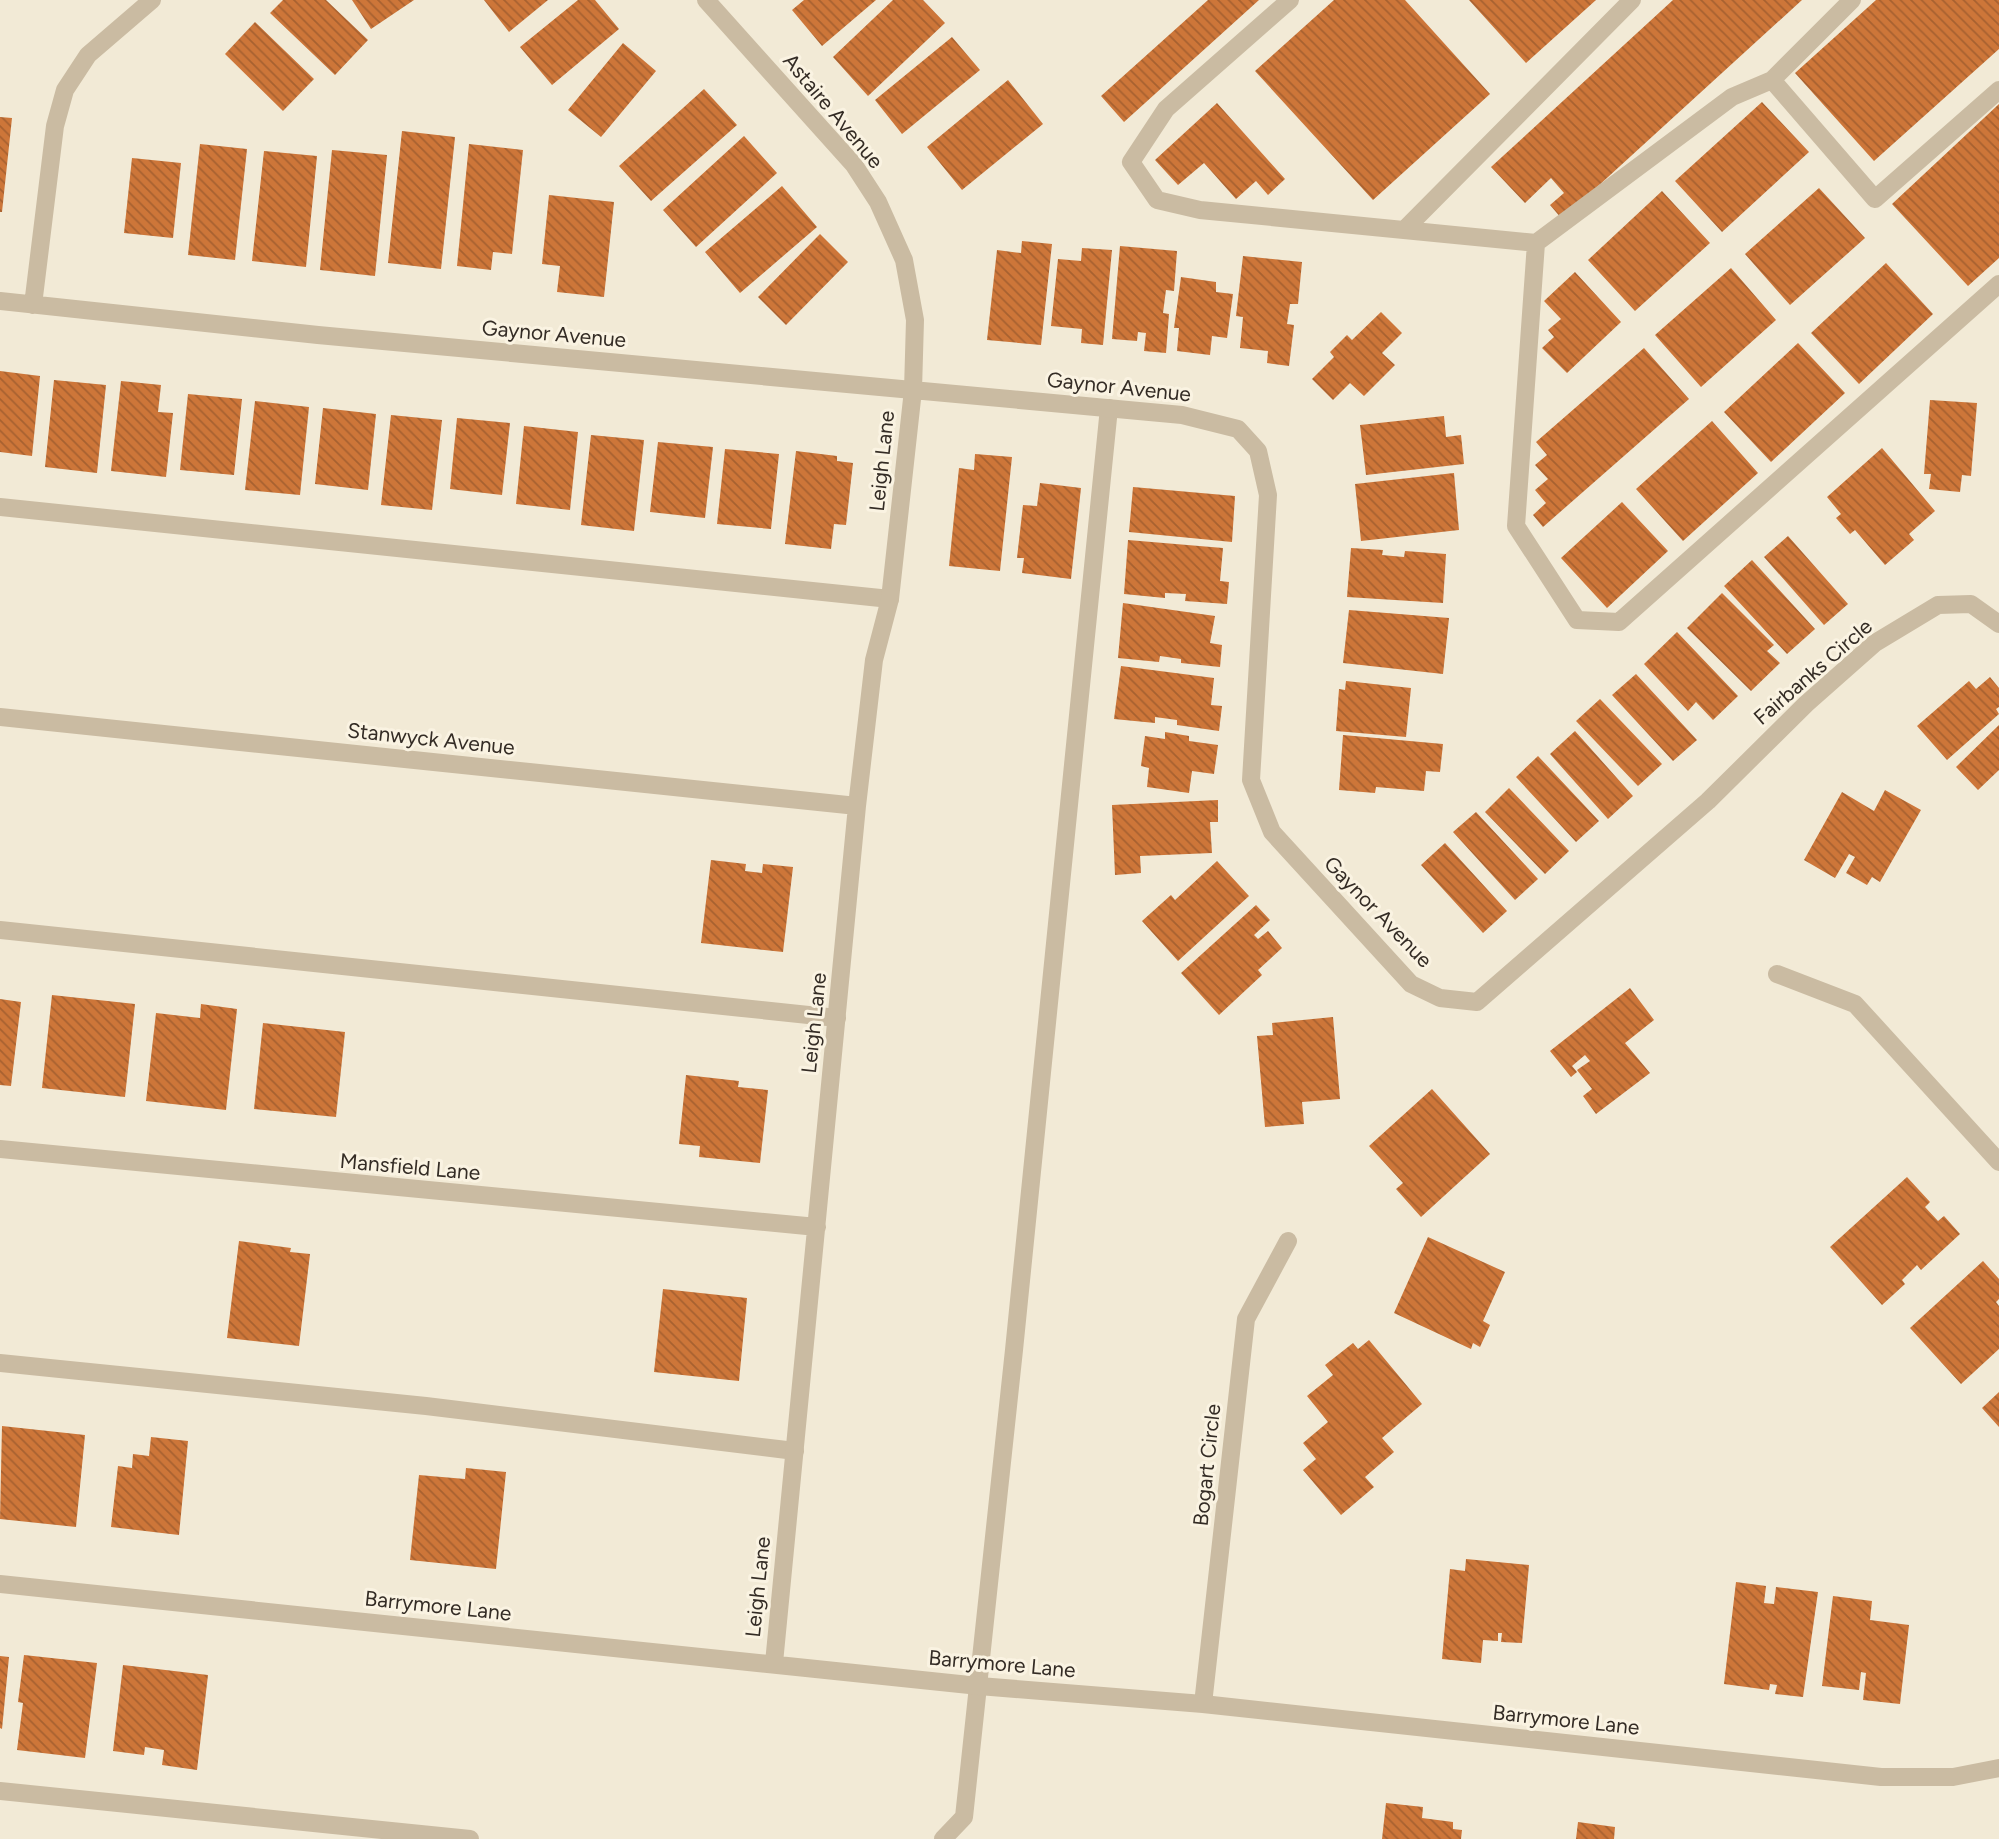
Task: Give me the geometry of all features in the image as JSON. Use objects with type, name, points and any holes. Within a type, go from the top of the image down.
[{"type":"street","points":[[33,305],[55,126],[65,90],[88,55],[152,0]]},
{"type":"street","name":"Astaire Avenue","points":[[706,0],[854,165],[878,202],[904,260],[915,320],[913,390]]},
{"type":"street","points":[[1290,0],[1166,109],[1131,162],[1157,200],[1200,210],[1536,243],[1732,97],[1772,80],[1853,0]]},
{"type":"street","points":[[1404,230],[1632,0]]},
{"type":"street","points":[[1772,80],[1875,199],[1999,90]]},
{"type":"street","points":[[1536,243],[1516,526],[1577,620],[1619,622],[1999,284]]},
{"type":"street","name":"Gaynor Avenue","points":[[0,302],[318,335],[1182,415],[1238,429],[1258,451],[1268,495],[1251,780],[1272,832],[1411,984],[1440,998],[1477,1002],[1708,802]]},
{"type":"street","name":"Leigh Lane","points":[[774,1663],[857,806],[874,660],[890,599],[913,390]]},
{"type":"street","points":[[943,1839],[964,1817],[1109,408]]},
{"type":"street","points":[[0,507],[890,599]]},
{"type":"street","name":"Fairbanks Circle","points":[[1708,802],[1806,704],[1875,643],[1938,606],[1971,604],[1999,624]]},
{"type":"street","name":"Stanwyck Avenue","points":[[0,717],[857,806]]},
{"type":"street","points":[[0,930],[837,1018]]},
{"type":"street","points":[[1777,974],[1855,1004],[1999,1162]]},
{"type":"street","name":"Mansfield Lane","points":[[0,1149],[817,1227]]},
{"type":"street","name":"Bogart Circle","points":[[1203,1704],[1246,1319],[1287,1241]]},
{"type":"street","points":[[0,1363],[426,1406],[794,1451]]},
{"type":"street","name":"Barrymore Lane","points":[[0,1584],[979,1686],[1203,1704],[1881,1777],[1952,1777],[1999,1768]]},
{"type":"street","points":[[0,1791],[470,1839]]},
{"type":"building","points":[[283,0],[326,0],[368,40],[335,75],[270,13]]},
{"type":"building","points":[[352,0],[414,0],[371,29]]},
{"type":"building","points":[[484,0],[548,0],[509,32]]},
{"type":"building","points":[[578,0],[595,0],[619,29],[552,85],[520,47]]},
{"type":"building","points":[[804,0],[876,0],[822,46],[792,10]]},
{"type":"building","points":[[893,0],[923,0],[945,23],[868,96],[833,57]]},
{"type":"building","points":[[1208,0],[1259,0],[1124,122],[1101,96]]},
{"type":"building","points":[[1334,0],[1405,0],[1490,94],[1373,200],[1255,71]]},
{"type":"building","points":[[1469,0],[1596,0],[1526,63]]},
{"type":"building","points":[[1673,0],[1802,0],[1562,219],[1550,205],[1564,193],[1551,178],[1525,203],[1491,167]]},
{"type":"building","points":[[1876,0],[1999,0],[1999,49],[1874,161],[1795,73]]},
{"type":"building","points":[[255,22],[314,79],[283,111],[225,54]]},
{"type":"building","points":[[952,37],[980,70],[902,134],[875,100]]},
{"type":"building","points":[[623,43],[656,71],[601,137],[568,110]]},
{"type":"building","points":[[1008,80],[1043,124],[962,190],[927,147]]},
{"type":"building","points":[[704,89],[737,125],[651,201],[619,166]]},
{"type":"building","points":[[1762,102],[1809,152],[1722,232],[1675,181]]},
{"type":"building","points":[[1217,103],[1285,179],[1268,195],[1256,181],[1236,199],[1204,163],[1178,185],[1155,160]]},
{"type":"building","points":[[1999,104],[1999,258],[1968,286],[1892,204]]},
{"type":"building","points":[[0,117],[12,118],[2,212],[0,212]]},
{"type":"building","points":[[402,131],[455,137],[441,269],[388,263]]},
{"type":"building","points":[[744,136],[777,173],[696,247],[663,210]]},
{"type":"building","points":[[200,144],[247,149],[235,260],[188,255]]},
{"type":"building","points":[[469,144],[523,150],[512,254],[493,252],[491,270],[457,266]]},
{"type":"building","points":[[332,150],[387,155],[375,276],[320,270]]},
{"type":"building","points":[[264,151],[317,156],[306,267],[252,261]]},
{"type":"building","points":[[132,158],[181,163],[173,238],[124,233]]},
{"type":"building","points":[[782,186],[817,227],[740,293],[705,252]]},
{"type":"building","points":[[1819,188],[1865,238],[1790,305],[1745,254]]},
{"type":"building","points":[[1662,191],[1710,243],[1635,311],[1588,260]]},
{"type":"building","points":[[549,195],[614,202],[604,297],[557,292],[560,266],[542,264]]},
{"type":"building","points":[[820,234],[848,262],[786,325],[758,297]]},
{"type":"building","points":[[1022,241],[1052,244],[1041,345],[987,340],[997,250],[1021,253]]},
{"type":"building","points":[[1120,246],[1177,251],[1174,291],[1166,290],[1163,313],[1169,314],[1166,353],[1144,351],[1146,333],[1138,332],[1137,341],[1112,339]]},
{"type":"building","points":[[1082,248],[1112,250],[1103,345],[1081,343],[1082,329],[1051,326],[1058,259],[1081,261]]},
{"type":"building","points":[[1243,256],[1302,262],[1298,304],[1290,304],[1287,324],[1294,325],[1289,366],[1267,363],[1268,351],[1240,348],[1243,317],[1236,316]]},
{"type":"building","points":[[1886,263],[1933,314],[1859,384],[1811,333]]},
{"type":"building","points":[[1731,268],[1776,320],[1701,387],[1655,335]]},
{"type":"building","points":[[1575,272],[1621,322],[1567,373],[1542,348],[1554,337],[1548,330],[1561,319],[1544,301]]},
{"type":"building","points":[[1181,277],[1216,282],[1216,292],[1233,294],[1227,338],[1212,336],[1210,355],[1177,351],[1179,328],[1174,328]]},
{"type":"building","points":[[1381,312],[1402,333],[1382,353],[1395,365],[1364,396],[1350,383],[1333,400],[1312,379],[1334,357],[1330,352],[1347,335],[1352,340]]},
{"type":"building","points":[[1798,343],[1845,393],[1771,462],[1724,412]]},
{"type":"building","points":[[1644,348],[1689,399],[1543,527],[1533,515],[1546,503],[1535,490],[1548,479],[1535,465],[1547,455],[1536,442]]},
{"type":"building","points":[[0,371],[40,376],[32,456],[0,452]]},
{"type":"building","points":[[54,380],[106,385],[97,473],[45,467]]},
{"type":"building","points":[[121,381],[161,385],[158,412],[173,413],[166,477],[111,471]]},
{"type":"building","points":[[188,394],[242,399],[234,475],[180,470]]},
{"type":"building","points":[[1930,400],[1977,403],[1971,476],[1962,475],[1960,492],[1929,489],[1931,474],[1924,474]]},
{"type":"building","points":[[255,401],[309,407],[300,495],[245,490]]},
{"type":"building","points":[[323,408],[376,414],[368,490],[315,484]]},
{"type":"building","points":[[391,415],[442,420],[432,510],[381,505]]},
{"type":"building","points":[[1444,416],[1446,437],[1461,435],[1464,464],[1366,475],[1360,425]]},
{"type":"building","points":[[457,418],[510,423],[502,495],[450,489]]},
{"type":"building","points":[[1712,421],[1758,473],[1683,541],[1636,489]]},
{"type":"building","points":[[524,426],[578,432],[570,510],[516,504]]},
{"type":"building","points":[[591,435],[644,440],[634,531],[581,525]]},
{"type":"building","points":[[658,442],[713,447],[705,518],[650,512]]},
{"type":"building","points":[[1882,448],[1935,511],[1909,534],[1914,540],[1885,565],[1855,530],[1850,534],[1836,518],[1841,514],[1827,497]]},
{"type":"building","points":[[725,449],[779,454],[771,529],[717,524]]},
{"type":"building","points":[[796,451],[837,456],[837,461],[853,463],[846,525],[834,524],[831,549],[785,544]]},
{"type":"building","points":[[975,454],[1012,457],[1000,571],[949,566],[959,468],[974,470]]},
{"type":"building","points":[[1454,473],[1459,530],[1361,541],[1355,484]]},
{"type":"building","points":[[1040,483],[1081,488],[1071,579],[1022,573],[1024,558],[1017,558],[1023,505],[1037,506]]},
{"type":"building","points":[[1133,487],[1235,496],[1232,542],[1129,532]]},
{"type":"building","points":[[1622,502],[1668,551],[1607,608],[1561,558]]},
{"type":"building","points":[[1788,536],[1848,604],[1824,625],[1764,557]]},
{"type":"building","points":[[1128,540],[1223,548],[1220,581],[1229,582],[1227,604],[1185,601],[1186,594],[1165,593],[1165,598],[1124,594]]},
{"type":"building","points":[[1351,548],[1383,550],[1382,555],[1404,557],[1405,551],[1446,554],[1443,603],[1347,597]]},
{"type":"building","points":[[1752,560],[1815,629],[1787,654],[1724,586]]},
{"type":"building","points":[[1722,593],[1774,645],[1767,651],[1780,663],[1751,691],[1687,628]]},
{"type":"building","points":[[1123,603],[1215,616],[1210,643],[1222,645],[1220,667],[1181,663],[1181,659],[1160,656],[1159,662],[1118,658]]},
{"type":"building","points":[[1349,610],[1449,618],[1443,674],[1343,663]]},
{"type":"building","points":[[1677,632],[1738,696],[1713,720],[1696,702],[1688,711],[1644,664]]},
{"type":"building","points":[[1121,666],[1214,678],[1211,705],[1222,706],[1219,731],[1177,725],[1177,720],[1155,717],[1155,723],[1114,719]]},
{"type":"building","points":[[1636,674],[1697,740],[1673,761],[1612,695]]},
{"type":"building","points":[[1990,677],[1999,688],[1999,707],[1996,709],[1999,714],[1947,760],[1917,726],[1969,681],[1976,689]]},
{"type":"building","points":[[1346,681],[1411,688],[1406,737],[1336,731],[1339,689],[1345,690]]},
{"type":"building","points":[[1600,699],[1662,764],[1638,786],[1576,721]]},
{"type":"building","points":[[1999,725],[1999,770],[1978,790],[1956,767]]},
{"type":"building","points":[[1575,731],[1633,796],[1608,819],[1550,754]]},
{"type":"building","points":[[1165,732],[1189,736],[1189,741],[1218,745],[1214,774],[1192,771],[1189,793],[1147,787],[1149,768],[1141,766],[1145,736],[1165,739]]},
{"type":"building","points":[[1343,735],[1443,744],[1440,772],[1426,771],[1424,791],[1376,787],[1375,793],[1339,790]]},
{"type":"building","points":[[1538,756],[1599,821],[1576,842],[1516,777]]},
{"type":"building","points":[[1509,788],[1569,851],[1545,874],[1485,812]]},
{"type":"building","points":[[1885,790],[1921,810],[1880,882],[1872,877],[1867,885],[1846,873],[1855,857],[1849,854],[1835,878],[1804,860],[1842,792],[1874,811]]},
{"type":"building","points":[[1218,800],[1218,822],[1210,822],[1212,853],[1140,856],[1141,873],[1115,875],[1112,805]]},
{"type":"building","points":[[1476,812],[1538,879],[1515,900],[1453,832]]},
{"type":"building","points":[[1445,843],[1507,911],[1483,933],[1421,865]]},
{"type":"building","points":[[711,860],[746,864],[745,871],[762,873],[763,864],[793,867],[783,952],[701,943]]},
{"type":"building","points":[[1217,861],[1249,896],[1178,961],[1142,921],[1171,895],[1175,900]]},
{"type":"building","points":[[1256,905],[1270,920],[1254,935],[1258,939],[1268,931],[1282,948],[1258,970],[1262,975],[1219,1015],[1181,973]]},
{"type":"building","points":[[1630,988],[1654,1020],[1625,1043],[1650,1073],[1596,1114],[1583,1096],[1592,1089],[1577,1070],[1590,1061],[1585,1055],[1572,1066],[1577,1072],[1571,1077],[1550,1051]]},
{"type":"building","points":[[52,995],[135,1004],[125,1097],[42,1088]]},
{"type":"building","points":[[0,999],[21,1002],[11,1086],[0,1085]]},
{"type":"building","points":[[201,1004],[237,1009],[226,1110],[146,1101],[156,1013],[200,1018]]},
{"type":"building","points":[[1333,1017],[1340,1099],[1302,1102],[1304,1124],[1265,1127],[1257,1036],[1273,1035],[1272,1023]]},
{"type":"building","points":[[263,1023],[345,1032],[336,1117],[254,1109]]},
{"type":"building","points":[[686,1075],[739,1081],[738,1087],[768,1090],[760,1163],[699,1157],[700,1146],[679,1144]]},
{"type":"building","points":[[1432,1089],[1490,1154],[1421,1217],[1396,1189],[1403,1183],[1369,1146]]},
{"type":"building","points":[[1907,1177],[1930,1202],[1925,1207],[1938,1221],[1944,1216],[1960,1234],[1921,1270],[1917,1265],[1902,1280],[1905,1284],[1882,1305],[1830,1247]]},
{"type":"building","points":[[1428,1237],[1505,1272],[1483,1321],[1490,1325],[1480,1347],[1473,1343],[1471,1349],[1394,1313]]},
{"type":"building","points":[[239,1241],[291,1248],[290,1252],[310,1254],[299,1346],[227,1338]]},
{"type":"building","points":[[1983,1261],[1999,1279],[1999,1299],[1996,1302],[1999,1306],[1999,1349],[1961,1384],[1910,1328]]},
{"type":"building","points":[[663,1289],[747,1298],[739,1381],[654,1372]]},
{"type":"building","points":[[1369,1340],[1422,1404],[1382,1438],[1394,1452],[1365,1477],[1374,1487],[1341,1515],[1303,1470],[1316,1459],[1303,1443],[1328,1422],[1307,1396],[1333,1375],[1325,1365],[1353,1343],[1358,1349]]},
{"type":"building","points":[[1999,1392],[1999,1427],[1982,1408]]},
{"type":"building","points":[[2,1426],[85,1435],[76,1527],[0,1519]]},
{"type":"building","points":[[151,1437],[188,1441],[179,1535],[111,1527],[118,1466],[132,1468],[133,1454],[149,1456]]},
{"type":"building","points":[[466,1468],[506,1472],[496,1569],[410,1560],[419,1475],[465,1479]]},
{"type":"building","points":[[1466,1559],[1529,1565],[1522,1643],[1501,1642],[1502,1633],[1498,1633],[1498,1641],[1483,1640],[1481,1663],[1442,1659],[1450,1569],[1465,1571]]},
{"type":"building","points":[[1736,1582],[1766,1586],[1764,1603],[1774,1604],[1776,1587],[1818,1592],[1803,1697],[1775,1694],[1777,1685],[1770,1684],[1769,1690],[1724,1684]]},
{"type":"building","points":[[1833,1596],[1872,1601],[1870,1620],[1909,1625],[1900,1704],[1863,1700],[1866,1673],[1861,1672],[1859,1690],[1822,1686]]},
{"type":"building","points":[[24,1655],[97,1663],[85,1758],[17,1750],[23,1703],[18,1702]]},
{"type":"building","points":[[0,1656],[9,1657],[2,1729],[0,1728]]},
{"type":"building","points":[[123,1665],[208,1675],[197,1770],[162,1765],[164,1750],[145,1747],[144,1755],[113,1751]]},
{"type":"building","points":[[1386,1803],[1423,1807],[1422,1818],[1453,1822],[1453,1829],[1462,1830],[1461,1839],[1382,1839]]},
{"type":"building","points":[[1578,1822],[1615,1827],[1614,1839],[1576,1839]]}]
